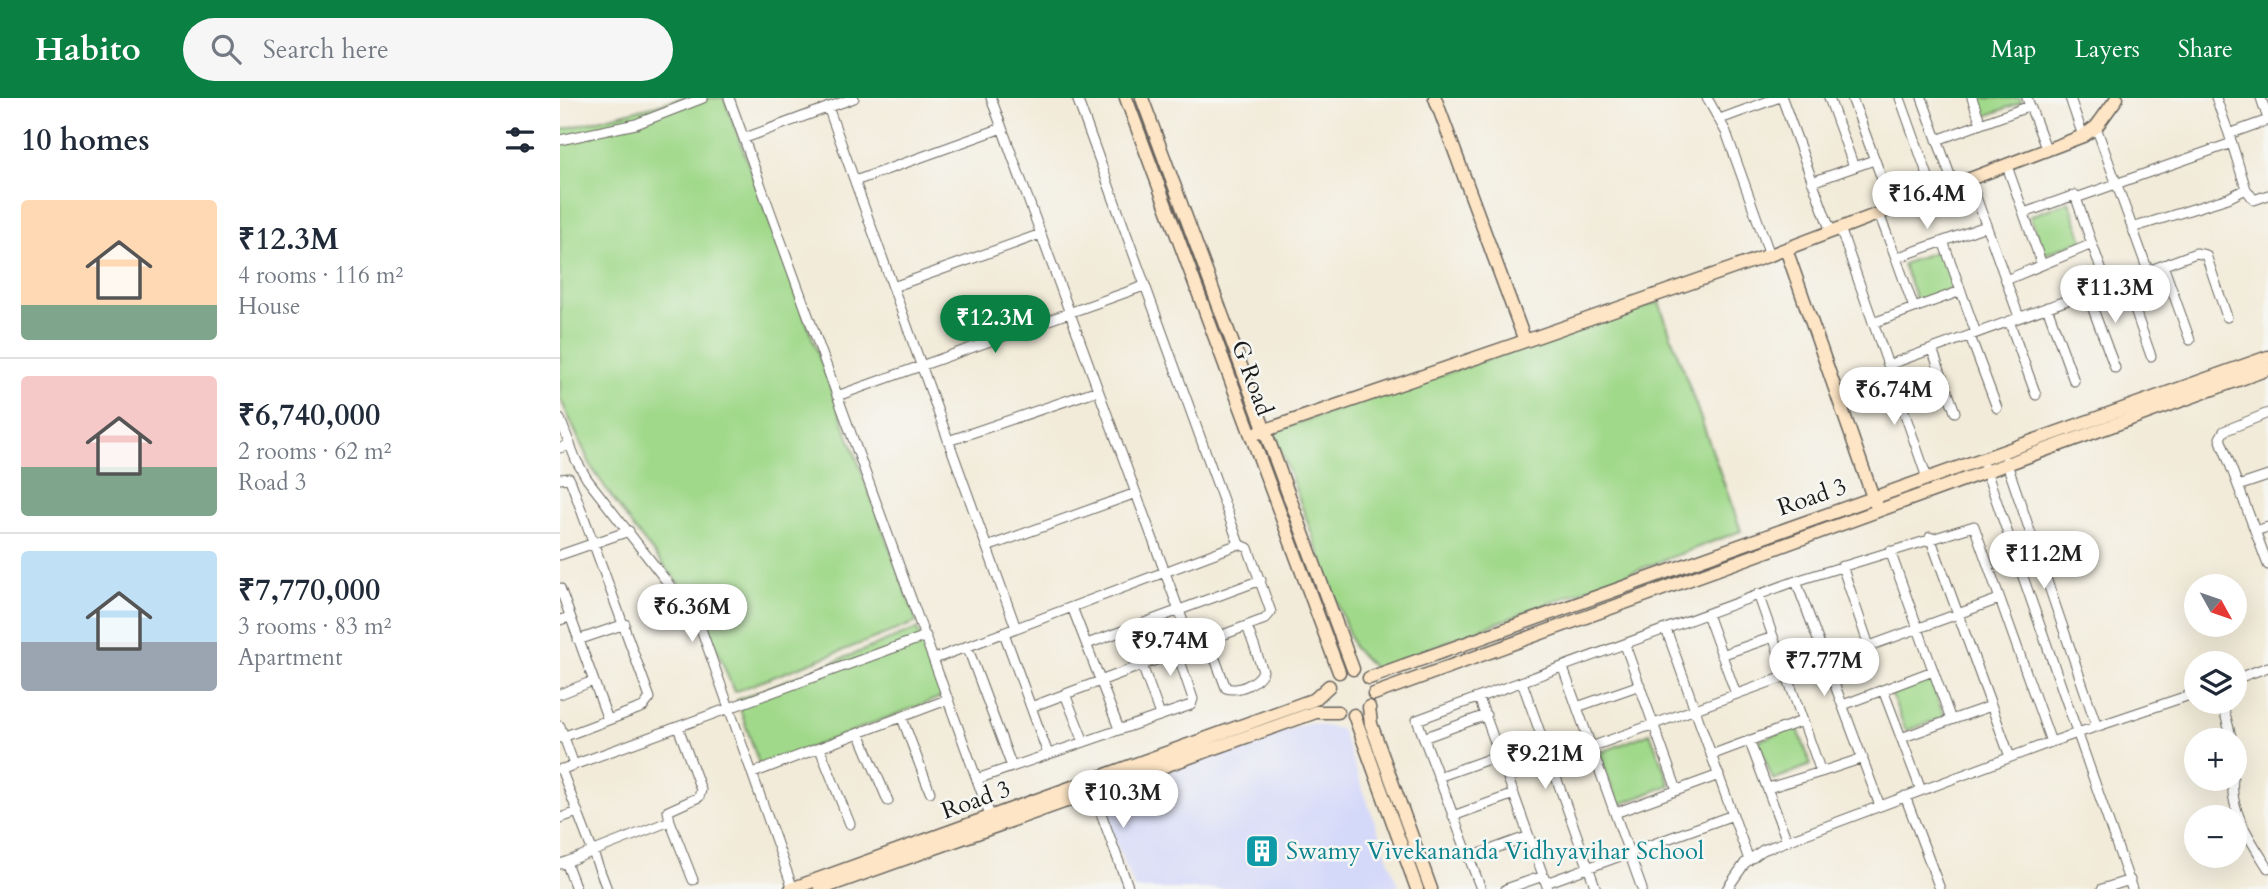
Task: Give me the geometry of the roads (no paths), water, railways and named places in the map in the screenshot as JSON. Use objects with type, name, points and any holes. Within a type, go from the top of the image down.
[{"type":"street","points":[[560,140],[636,124],[703,98]]},
{"type":"street","points":[[729,98],[992,821]]},
{"type":"street","points":[[745,138],[854,98]]},
{"type":"street","points":[[991,98],[1192,646]]},
{"type":"street","points":[[1077,98],[1239,544]]},
{"type":"street","name":"G Road","points":[[1125,98],[1339,673]]},
{"type":"street","name":"G Road","points":[[1142,98],[1353,669]]},
{"type":"street","points":[[1436,98],[1525,341]]},
{"type":"street","points":[[1707,98],[1720,119],[1770,255]]},
{"type":"street","points":[[1720,119],[1779,98],[1812,183],[1835,230],[1873,323],[1927,478]]},
{"type":"street","points":[[1829,98],[1854,167]]},
{"type":"street","points":[[1852,98],[1893,209]]},
{"type":"street","points":[[1900,98],[1934,193]]},
{"type":"street","points":[[1922,98],[1954,186]]},
{"type":"street","points":[[1972,98],[1981,124]]},
{"type":"street","points":[[2070,98],[2083,136]]},
{"type":"street","points":[[1250,435],[1770,255],[2047,151],[2083,136],[2096,127],[2117,98]]},
{"type":"street","points":[[2216,98],[2246,189],[2252,199],[2268,195]]},
{"type":"street","points":[[2076,198],[2230,139],[2268,119],[2261,98]]},
{"type":"street","points":[[1937,140],[2029,102],[2047,151]]},
{"type":"street","points":[[828,107],[1016,628]]},
{"type":"street","points":[[2096,127],[2148,271]]},
{"type":"street","points":[[855,181],[1002,128]]},
{"type":"street","points":[[1812,183],[1874,160]]},
{"type":"street","points":[[2007,166],[2042,265]]},
{"type":"street","points":[[1970,180],[2019,317]]},
{"type":"street","points":[[2132,228],[2228,198],[2246,189]]},
{"type":"street","points":[[2024,213],[2075,195],[2107,285]]},
{"type":"street","points":[[1879,214],[1914,308]]},
{"type":"street","points":[[1896,258],[1986,226]]},
{"type":"street","points":[[893,287],[1041,234]]},
{"type":"street","points":[[1943,241],[1997,408]]},
{"type":"street","points":[[2006,280],[2092,244]]},
{"type":"street","points":[[1786,249],[1875,503]]},
{"type":"street","points":[[1888,365],[2196,253],[2206,255],[2227,317]]},
{"type":"street","points":[[2163,265],[2190,340]]},
{"type":"street","points":[[2124,279],[2151,356]]},
{"type":"street","points":[[837,396],[1144,286]]},
{"type":"street","points":[[1873,323],[1961,291]]},
{"type":"street","points":[[2087,293],[2115,368]]},
{"type":"street","points":[[2047,307],[2074,381]]},
{"type":"street","points":[[2009,321],[2036,396]]},
{"type":"street","points":[[1932,349],[1955,412]]},
{"type":"street","name":"Road 3","points":[[2005,458],[2268,357]]},
{"type":"street","name":"Road 3","points":[[1374,694],[1875,503],[1927,478],[2005,458],[2268,369]]},
{"type":"street","points":[[948,441],[1098,390]]},
{"type":"street","points":[[2268,413],[2224,431],[2220,438],[2268,565]]},
{"type":"street","points":[[560,419],[592,486],[699,623],[792,889]]},
{"type":"street","points":[[560,448],[570,444]]},
{"type":"street","points":[[2005,458],[2096,727]]},
{"type":"street","points":[[1984,464],[2131,884],[2102,889]]},
{"type":"street","name":"Road 3","points":[[1369,678],[1984,464]]},
{"type":"street","points":[[2238,486],[2268,476]]},
{"type":"street","points":[[560,480],[569,478],[571,482],[650,698],[643,707],[562,737]]},
{"type":"street","points":[[987,547],[1136,493]]},
{"type":"street","points":[[1481,889],[1418,720],[1758,594],[1930,537],[1974,526],[2051,742]]},
{"type":"street","points":[[2255,531],[2268,527]]},
{"type":"street","points":[[560,555],[629,531]]},
{"type":"street","points":[[1930,537],[2010,757]]},
{"type":"street","points":[[934,659],[1239,544],[1247,546],[1261,580],[1270,615],[1031,707]]},
{"type":"street","points":[[1890,551],[1951,720]]},
{"type":"street","points":[[1842,566],[1869,646]]},
{"type":"street","points":[[1087,644],[1261,580]]},
{"type":"street","points":[[1796,581],[1880,806]]},
{"type":"street","points":[[561,592],[608,720]]},
{"type":"street","points":[[1758,594],[1821,772]]},
{"type":"street","points":[[1508,777],[1999,599]]},
{"type":"street","points":[[1072,607],[1119,729]]},
{"type":"street","points":[[1707,614],[1735,694]]},
{"type":"street","points":[[560,620],[570,617]]},
{"type":"street","points":[[579,639],[625,624]]},
{"type":"street","points":[[1208,640],[1226,688],[1233,690],[1251,684],[1263,671],[1247,626]]},
{"type":"street","points":[[1666,629],[1749,860]]},
{"type":"street","points":[[1004,633],[1048,754]]},
{"type":"street","points":[[607,889],[561,769],[926,636]]},
{"type":"street","points":[[1721,655],[1773,637]]},
{"type":"street","points":[[1625,645],[1677,790]]},
{"type":"street","points":[[967,646],[1012,767]]},
{"type":"street","points":[[977,779],[1193,702],[1177,652]]},
{"type":"street","points":[[1142,665],[1160,715]]},
{"type":"street","points":[[2247,675],[2268,667]]},
{"type":"street","points":[[1563,668],[1642,889]]},
{"type":"street","points":[[1369,707],[1354,715],[1338,712],[1329,701],[1329,686],[1339,673],[1353,669],[1369,678],[1374,694],[1369,707],[1371,724],[1431,889]]},
{"type":"street","points":[[1843,705],[1933,671]]},
{"type":"street","points":[[560,694],[593,681]]},
{"type":"street","points":[[1522,682],[1596,889]]},
{"type":"street","points":[[1577,707],[1640,685]]},
{"type":"street","name":"Road 3","points":[[792,889],[1091,785],[1315,699],[1329,686]]},
{"type":"street","points":[[1883,690],[1921,790]]},
{"type":"street","points":[[1065,694],[1084,742]]},
{"type":"street","points":[[1727,889],[1749,860],[1763,850],[2051,742],[2184,697]]},
{"type":"street","points":[[1479,698],[1546,883]]},
{"type":"street","points":[[753,773],[860,735],[949,699]]},
{"type":"street","points":[[1901,738],[1992,706]]},
{"type":"street","name":"Road 3","points":[[1091,785],[1316,712],[1338,712]]},
{"type":"street","points":[[1354,715],[1413,888]]},
{"type":"street","points":[[1426,737],[1486,715]]},
{"type":"street","points":[[902,718],[930,792]]},
{"type":"street","points":[[1712,755],[1802,721]]},
{"type":"street","points":[[560,726],[574,765]]},
{"type":"street","points":[[678,727],[701,793],[699,797],[668,811],[693,880]]},
{"type":"street","points":[[860,735],[888,802]]},
{"type":"street","points":[[1749,740],[1787,841]]},
{"type":"street","points":[[820,749],[850,824]]},
{"type":"street","points":[[1438,777],[1500,755]]},
{"type":"street","points":[[1768,788],[1863,758]]},
{"type":"street","points":[[1615,813],[1719,775]]},
{"type":"street","points":[[1091,785],[1129,889]]},
{"type":"street","points":[[2231,791],[2246,831],[2268,868]]},
{"type":"street","points":[[1453,816],[1514,794]]},
{"type":"street","points":[[1905,796],[1940,889]]},
{"type":"street","points":[[560,818],[578,811]]},
{"type":"street","points":[[1506,889],[1546,883],[1733,815]]},
{"type":"street","points":[[576,889],[563,863],[670,821]]},
{"type":"street","name":"Road 3","points":[[820,889],[992,821]]},
{"type":"street","points":[[1468,858],[1529,836]]},
{"type":"place","name":"Swamy Vivekananda Vidhyavihar School","points":[[1262,851]]}]
